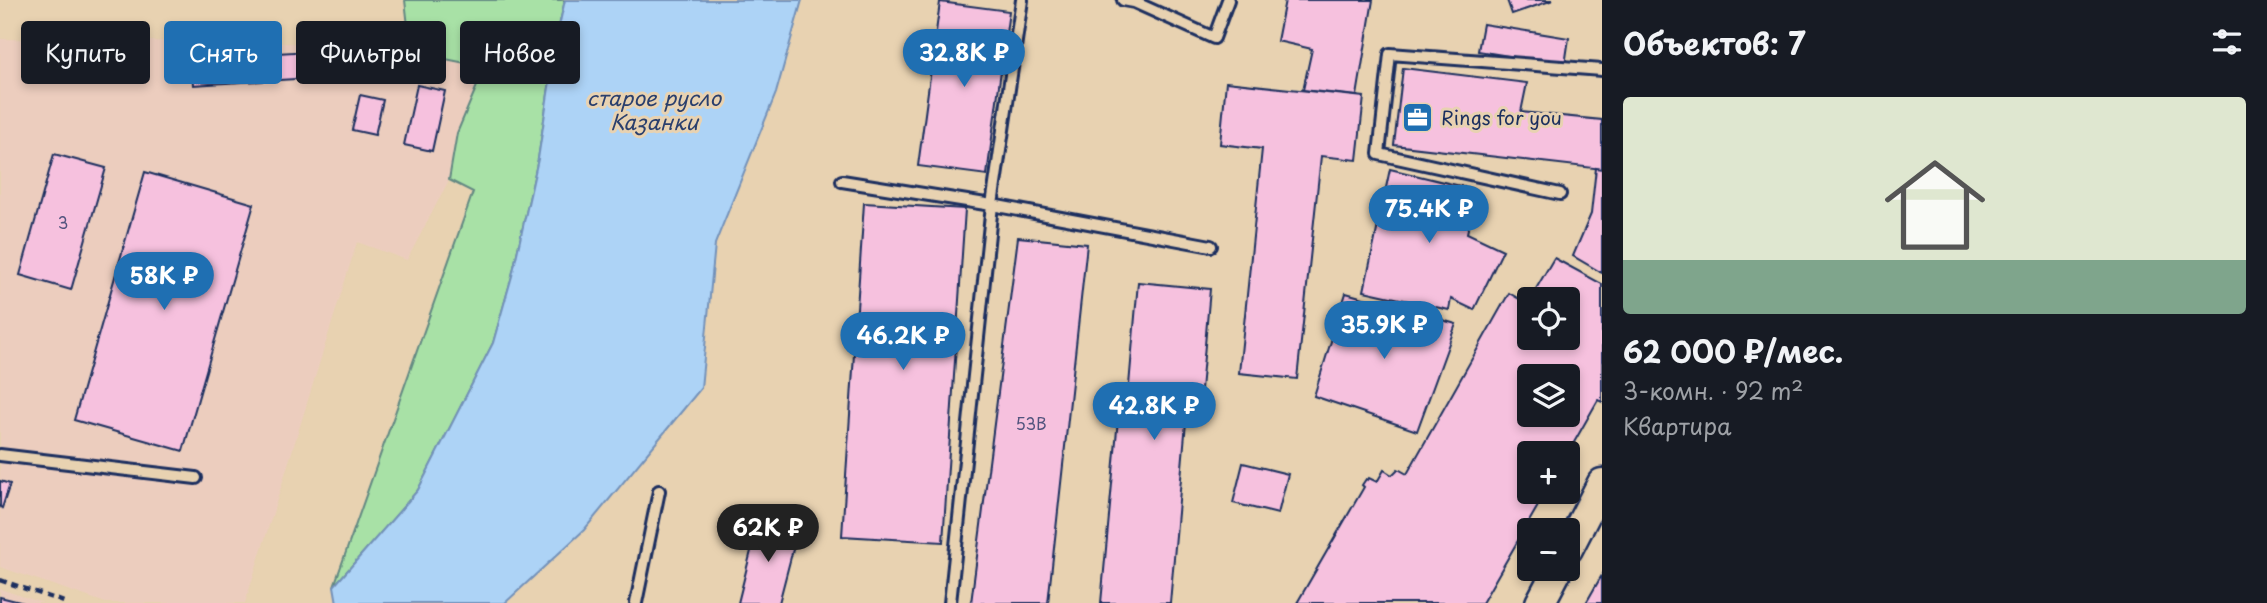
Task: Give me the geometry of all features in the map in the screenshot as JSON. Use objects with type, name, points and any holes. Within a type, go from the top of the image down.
[{"type":"street","points":[[1580,525],[1602,482]]},
{"type":"street","points":[[1540,603],[1552,581]]},
{"type":"lane","points":[[950,603],[992,205],[1022,0]]},
{"type":"lane","points":[[1123,0],[1134,2],[1214,38],[1228,0]]},
{"type":"lane","points":[[1560,194],[1379,154],[1390,54],[1602,70]]},
{"type":"lane","points":[[842,181],[992,205],[1211,246]]},
{"type":"lane","points":[[0,455],[196,478]]},
{"type":"lane","points":[[636,603],[659,491]]},
{"type":"path","points":[[0,580],[66,603]]},
{"type":"shaded area","points":[[0,39],[21,39],[21,84],[150,84],[150,41],[164,41],[164,84],[282,84],[282,43],[296,43],[296,84],[446,84],[446,60],[460,62],[460,84],[478,84],[457,133],[449,180],[407,260],[357,242],[245,603],[106,603],[0,567]]},
{"type":"shaded area","points":[[0,589],[43,603],[0,603]]},
{"type":"green space","points":[[405,0],[565,0],[560,21],[460,21],[460,62],[446,59],[446,21],[407,21]]},
{"type":"green space","points":[[478,84],[549,84],[538,159],[512,276],[493,343],[418,490],[334,586],[473,192],[449,180],[457,133]]},
{"type":"water","name":"старое русло Казанки","points":[[565,0],[802,0],[776,93],[715,244],[701,388],[584,530],[505,603],[337,603],[334,586],[418,490],[493,343],[512,276],[538,159],[549,84],[580,84],[580,21],[560,21]]},
{"type":"building","points":[[1285,0],[1373,0],[1357,96],[1303,90],[1312,49],[1277,41]]},
{"type":"building","points":[[1507,0],[1553,0],[1512,14]]},
{"type":"building","points":[[940,2],[1009,11],[987,175],[918,166]]},
{"type":"building","points":[[1483,24],[1569,38],[1565,65],[1478,51]]},
{"type":"building","points":[[296,52],[296,79],[282,80],[282,53]]},
{"type":"building","points":[[1403,68],[1527,83],[1521,112],[1602,120],[1602,169],[1394,145]]},
{"type":"building","points":[[1226,82],[1364,97],[1357,160],[1321,156],[1297,379],[1239,373],[1262,149],[1220,144]]},
{"type":"building","points":[[417,85],[445,91],[432,151],[404,145]]},
{"type":"building","points":[[360,95],[383,100],[375,135],[352,130]]},
{"type":"building","points":[[54,154],[106,168],[71,290],[20,275]]},
{"type":"building","points":[[1596,168],[1602,169],[1602,273],[1573,256],[1591,214]]},
{"type":"building","points":[[1390,169],[1477,190],[1467,233],[1503,250],[1474,310],[1451,299],[1449,310],[1364,291]]},
{"type":"building","points":[[145,172],[254,204],[183,451],[74,420]]},
{"type":"building","points":[[864,203],[965,209],[943,542],[842,536]]},
{"type":"building","points":[[1018,237],[1087,244],[1048,603],[971,603]]},
{"type":"building","points":[[1554,258],[1602,284],[1602,402],[1598,400],[1575,441],[1517,441],[1517,504],[1539,504],[1531,518],[1517,518],[1517,542],[1482,603],[1297,603],[1364,487],[1362,485],[1366,479],[1377,482],[1384,470],[1392,475],[1398,469],[1407,474],[1509,293],[1517,298],[1517,350],[1580,350],[1580,287],[1537,287]]},
{"type":"building","points":[[1138,282],[1210,289],[1198,423],[1186,422],[1170,603],[1101,603],[1120,397],[1128,397]]},
{"type":"building","points":[[1346,293],[1456,324],[1417,431],[1314,396]]},
{"type":"building","points":[[1243,463],[1288,474],[1278,514],[1233,503]]},
{"type":"building","points":[[0,481],[10,484],[2,508],[0,507]]},
{"type":"building","points":[[759,519],[798,530],[779,603],[738,603]]},
{"type":"building","points":[[1602,575],[1602,603],[1586,603]]},
{"type":"building","points":[[0,597],[24,603],[0,603]]},
{"type":"place","name":"Rings for you","points":[[1418,117]]}]
